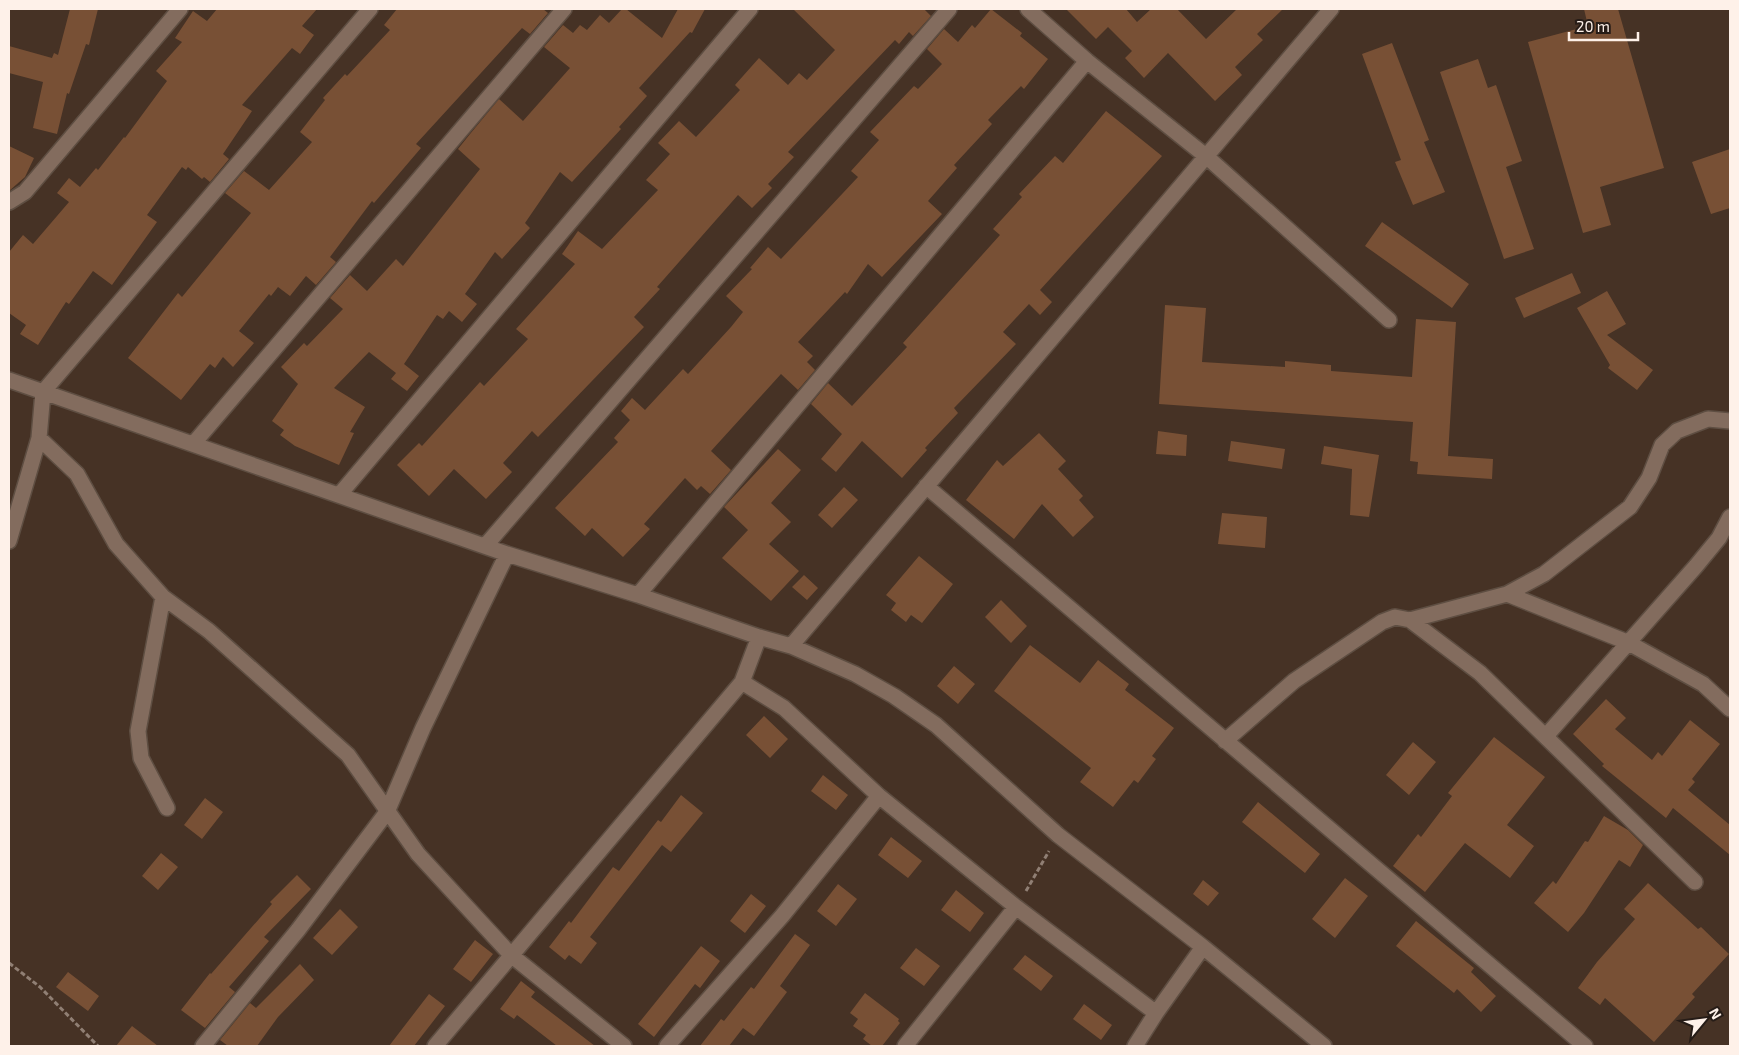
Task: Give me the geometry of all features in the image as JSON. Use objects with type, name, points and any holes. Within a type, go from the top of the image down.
[{"type":"street","points":[[9,202],[25,192],[180,9]]},
{"type":"street","points":[[9,541],[39,438],[43,392],[370,9]]},
{"type":"street","points":[[194,443],[564,9]]},
{"type":"street","points":[[340,494],[750,9]]},
{"type":"street","points":[[486,545],[949,9]]},
{"type":"street","points":[[1028,9],[1087,61],[1207,157],[1389,320]]},
{"type":"street","points":[[791,646],[1331,9]]},
{"type":"street","points":[[638,595],[1087,61]]},
{"type":"street","points":[[9,380],[486,545],[507,554],[791,646],[855,674],[894,696],[936,726],[1058,835],[1203,947],[1324,1046]]},
{"type":"street","points":[[1410,620],[1507,594],[1544,574],[1630,507],[1649,478],[1662,445],[1677,432],[1708,419],[1730,421]]},
{"type":"street","points":[[39,438],[77,474],[116,544],[163,598],[209,631],[348,755],[418,854],[512,955],[624,1046]]},
{"type":"street","points":[[926,486],[1585,1046]]},
{"type":"street","points":[[1546,736],[1696,566],[1719,538],[1730,516]]},
{"type":"street","points":[[203,1046],[298,930],[387,812],[423,728],[507,554]]},
{"type":"street","points":[[1507,594],[1627,642],[1703,684],[1730,709]]},
{"type":"street","points":[[163,598],[138,731],[141,758],[167,808]]},
{"type":"street","points":[[1225,741],[1294,681],[1382,622],[1395,617],[1410,620],[1480,673],[1695,882]]},
{"type":"street","points":[[435,1046],[742,682],[759,637]]},
{"type":"street","points":[[742,682],[784,708],[879,796],[1016,907],[1156,1013]]},
{"type":"street","points":[[667,1046],[782,916],[879,796]]},
{"type":"street","points":[[905,1046],[1016,907]]},
{"type":"street","points":[[1135,1046],[1203,947]]},
{"type":"path","points":[[1016,907],[1058,835]]},
{"type":"path","points":[[9,963],[40,987],[98,1046]]},
{"type":"building","points":[[70,9],[98,9],[89,45],[86,44],[69,94],[67,93],[57,134],[33,128],[43,82],[9,73],[9,46],[52,58],[54,53],[58,55]]},
{"type":"building","points":[[217,9],[317,9],[302,26],[314,35],[300,54],[292,48],[242,105],[252,111],[223,154],[229,159],[210,182],[204,177],[202,179],[188,167],[186,170],[182,167],[147,215],[157,222],[112,285],[93,271],[69,304],[66,302],[38,345],[20,334],[26,325],[9,313],[9,252],[23,235],[33,244],[69,202],[57,193],[69,178],[80,187],[96,168],[98,170],[125,138],[167,81],[156,71],[182,42],[175,38],[193,11],[207,21]]},
{"type":"building","points":[[397,9],[543,9],[548,13],[530,34],[522,28],[416,144],[421,148],[374,203],[372,201],[330,257],[336,262],[316,285],[306,276],[290,296],[278,287],[271,296],[269,294],[239,331],[254,343],[233,367],[223,357],[215,368],[210,364],[181,400],[128,358],[178,293],[182,297],[251,213],[225,193],[244,171],[269,190],[312,142],[300,132],[325,100],[323,98],[345,74],[347,76],[390,30],[384,25]]},
{"type":"building","points":[[622,9],[626,9],[662,38],[678,9],[705,9],[692,33],[690,32],[639,88],[647,96],[619,127],[621,129],[572,182],[560,172],[525,223],[530,228],[502,259],[495,252],[465,294],[477,304],[462,322],[449,311],[443,319],[437,315],[404,364],[419,376],[407,391],[391,379],[396,373],[369,352],[334,388],[365,407],[350,432],[354,433],[339,465],[295,446],[280,435],[284,430],[272,421],[298,384],[281,367],[304,343],[307,346],[343,309],[330,298],[350,275],[367,291],[396,259],[403,266],[480,169],[458,149],[499,99],[523,121],[570,68],[544,47],[563,25],[573,33],[580,25],[587,30],[600,15],[609,23]]},
{"type":"building","points":[[793,9],[924,9],[931,16],[913,36],[909,32],[899,44],[895,40],[788,152],[794,157],[768,184],[772,188],[752,208],[738,195],[657,287],[660,289],[634,317],[644,327],[538,437],[532,431],[503,463],[512,472],[486,499],[454,469],[429,496],[397,465],[419,443],[422,446],[480,382],[484,386],[528,339],[516,329],[575,264],[562,254],[578,231],[602,249],[658,190],[646,180],[670,154],[658,143],[679,121],[696,137],[740,90],[735,85],[759,58],[788,85],[799,73],[807,80],[835,50]]},
{"type":"building","points":[[991,9],[1022,33],[1020,36],[1048,59],[1024,89],[1021,86],[988,120],[992,124],[954,165],[957,168],[928,201],[942,214],[882,277],[868,264],[847,294],[845,292],[798,342],[813,356],[807,362],[815,370],[798,390],[781,374],[711,451],[731,470],[710,494],[701,486],[697,490],[685,478],[644,524],[650,529],[623,557],[592,528],[585,536],[555,508],[618,442],[614,438],[630,420],[621,411],[632,398],[645,410],[683,369],[688,374],[743,312],[726,296],[752,269],[750,268],[768,247],[781,259],[858,177],[851,171],[879,140],[870,132],[914,86],[918,89],[942,64],[927,49],[944,29],[958,42],[972,25],[975,28]]},
{"type":"building","points":[[1066,9],[1126,9],[1137,22],[1151,9],[1177,9],[1206,39],[1237,9],[1283,9],[1257,34],[1263,40],[1235,67],[1242,75],[1215,101],[1168,53],[1144,78],[1125,58],[1132,51],[1108,27],[1096,39]]},
{"type":"building","points":[[1584,9],[1618,9],[1664,168],[1600,187],[1611,225],[1583,233],[1528,42],[1588,26]]},
{"type":"building","points":[[1392,43],[1429,140],[1424,142],[1445,192],[1413,205],[1395,162],[1401,160],[1362,54]]},
{"type":"building","points":[[1478,59],[1488,88],[1496,85],[1522,161],[1506,167],[1534,249],[1504,259],[1440,72]]},
{"type":"building","points":[[1106,111],[1162,156],[1040,290],[1052,302],[1040,315],[1029,304],[1003,332],[1016,344],[954,408],[958,413],[925,448],[927,450],[902,478],[862,441],[836,472],[821,459],[842,434],[811,404],[828,383],[852,406],[907,347],[903,343],[1000,235],[993,229],[1022,197],[1019,194],[1055,156],[1063,163]]},
{"type":"building","points":[[9,146],[34,158],[25,177],[9,191]]},
{"type":"building","points":[[1730,149],[1730,208],[1711,214],[1692,162]]},
{"type":"building","points":[[1382,222],[1469,284],[1452,308],[1365,246]]},
{"type":"building","points":[[1572,273],[1581,293],[1524,318],[1515,298]]},
{"type":"building","points":[[1607,291],[1626,324],[1607,335],[1653,370],[1637,390],[1608,368],[1610,365],[1577,308]]},
{"type":"building","points":[[1165,305],[1206,308],[1202,362],[1285,367],[1285,361],[1331,365],[1331,371],[1412,377],[1416,319],[1456,322],[1448,456],[1493,459],[1492,479],[1417,474],[1418,462],[1410,461],[1413,422],[1159,404]]},
{"type":"building","points":[[1158,431],[1187,435],[1186,456],[1156,454]]},
{"type":"building","points":[[1039,433],[1066,461],[1058,469],[1083,496],[1079,500],[1094,517],[1073,537],[1042,504],[1014,539],[966,500],[997,460],[1003,466]]},
{"type":"building","points":[[1231,441],[1285,449],[1282,469],[1228,461]]},
{"type":"building","points":[[1324,446],[1379,455],[1369,517],[1350,515],[1352,469],[1321,464]]},
{"type":"building","points":[[778,449],[801,470],[771,503],[791,522],[769,544],[799,571],[771,601],[722,558],[748,530],[724,507]]},
{"type":"building","points":[[844,487],[858,500],[832,528],[818,515]]},
{"type":"building","points":[[1222,513],[1267,517],[1265,548],[1218,544]]},
{"type":"building","points":[[919,556],[953,584],[922,623],[911,615],[906,622],[891,610],[896,603],[886,595]]},
{"type":"building","points":[[804,575],[818,588],[807,600],[792,587]]},
{"type":"building","points":[[1001,600],[1027,626],[1011,643],[985,617]]},
{"type":"building","points":[[1030,645],[1080,683],[1098,660],[1129,684],[1125,690],[1174,728],[1152,756],[1156,759],[1138,783],[1134,780],[1113,807],[1080,782],[1091,768],[994,691]]},
{"type":"building","points":[[954,666],[975,684],[958,704],[937,686]]},
{"type":"building","points":[[1606,699],[1626,718],[1615,729],[1652,760],[1658,752],[1662,756],[1690,720],[1720,744],[1692,779],[1695,782],[1688,790],[1730,825],[1730,855],[1673,808],[1666,818],[1602,766],[1604,764],[1573,734]]},
{"type":"building","points":[[764,716],[788,739],[770,758],[746,735]]},
{"type":"building","points":[[1494,737],[1545,777],[1507,825],[1534,846],[1510,878],[1465,843],[1425,892],[1393,866],[1418,834],[1421,837],[1452,796],[1448,793]]},
{"type":"building","points":[[1413,742],[1436,762],[1409,795],[1386,775]]},
{"type":"building","points":[[823,775],[848,795],[836,810],[811,791]]},
{"type":"building","points":[[681,795],[703,813],[671,852],[662,845],[590,937],[597,943],[581,964],[569,955],[565,960],[549,947],[569,921],[571,923],[613,867],[619,871],[658,820],[661,822]]},
{"type":"building","points":[[205,798],[223,812],[202,839],[184,825]]},
{"type":"building","points":[[1258,802],[1320,854],[1305,873],[1242,822]]},
{"type":"building","points":[[1604,816],[1628,830],[1643,845],[1630,867],[1619,860],[1584,913],[1568,932],[1534,903],[1553,881],[1556,884],[1585,841],[1588,842]]},
{"type":"building","points":[[891,837],[922,861],[908,878],[878,855]]},
{"type":"building","points":[[161,853],[178,867],[158,890],[142,876]]},
{"type":"building","points":[[297,875],[311,889],[264,937],[269,941],[229,987],[235,992],[205,1028],[181,1010],[210,973],[272,904],[270,902]]},
{"type":"building","points":[[1345,878],[1368,896],[1335,938],[1312,919]]},
{"type":"building","points":[[1203,880],[1219,893],[1208,906],[1193,894]]},
{"type":"building","points":[[1648,883],[1698,929],[1701,927],[1729,954],[1692,994],[1695,997],[1654,1042],[1605,998],[1600,1005],[1578,988],[1597,962],[1635,919],[1624,909]]},
{"type":"building","points":[[838,884],[857,899],[836,926],[817,911]]},
{"type":"building","points":[[956,890],[984,913],[970,932],[941,910]]},
{"type":"building","points":[[751,894],[766,906],[745,933],[730,921]]},
{"type":"building","points":[[340,909],[358,927],[332,955],[313,938]]},
{"type":"building","points":[[1416,921],[1474,968],[1471,972],[1496,996],[1481,1012],[1457,989],[1454,993],[1396,946]]},
{"type":"building","points":[[795,934],[810,945],[780,986],[787,992],[754,1036],[743,1028],[729,1046],[700,1046],[721,1019],[724,1021],[751,987],[754,989]]},
{"type":"building","points":[[475,940],[493,954],[471,982],[453,969]]},
{"type":"building","points":[[701,946],[720,961],[700,988],[695,984],[654,1037],[638,1024]]},
{"type":"building","points":[[916,948],[940,966],[924,986],[900,968]]},
{"type":"building","points":[[1025,955],[1053,976],[1041,991],[1013,969]]},
{"type":"building","points":[[300,964],[314,980],[278,1017],[257,1046],[228,1046],[220,1040],[250,1003],[256,1008]]},
{"type":"building","points":[[68,972],[99,996],[88,1011],[56,987]]},
{"type":"building","points":[[521,981],[535,992],[531,997],[595,1046],[557,1046],[517,1015],[514,1019],[500,1009]]},
{"type":"building","points":[[865,993],[899,1019],[900,1023],[882,1046],[872,1046],[863,1039],[866,1035],[853,1026],[858,1019],[850,1013]]},
{"type":"building","points":[[429,994],[445,1006],[414,1046],[389,1046]]},
{"type":"building","points":[[1084,1004],[1112,1025],[1101,1040],[1073,1019]]},
{"type":"building","points":[[132,1026],[158,1046],[116,1046]]}]
